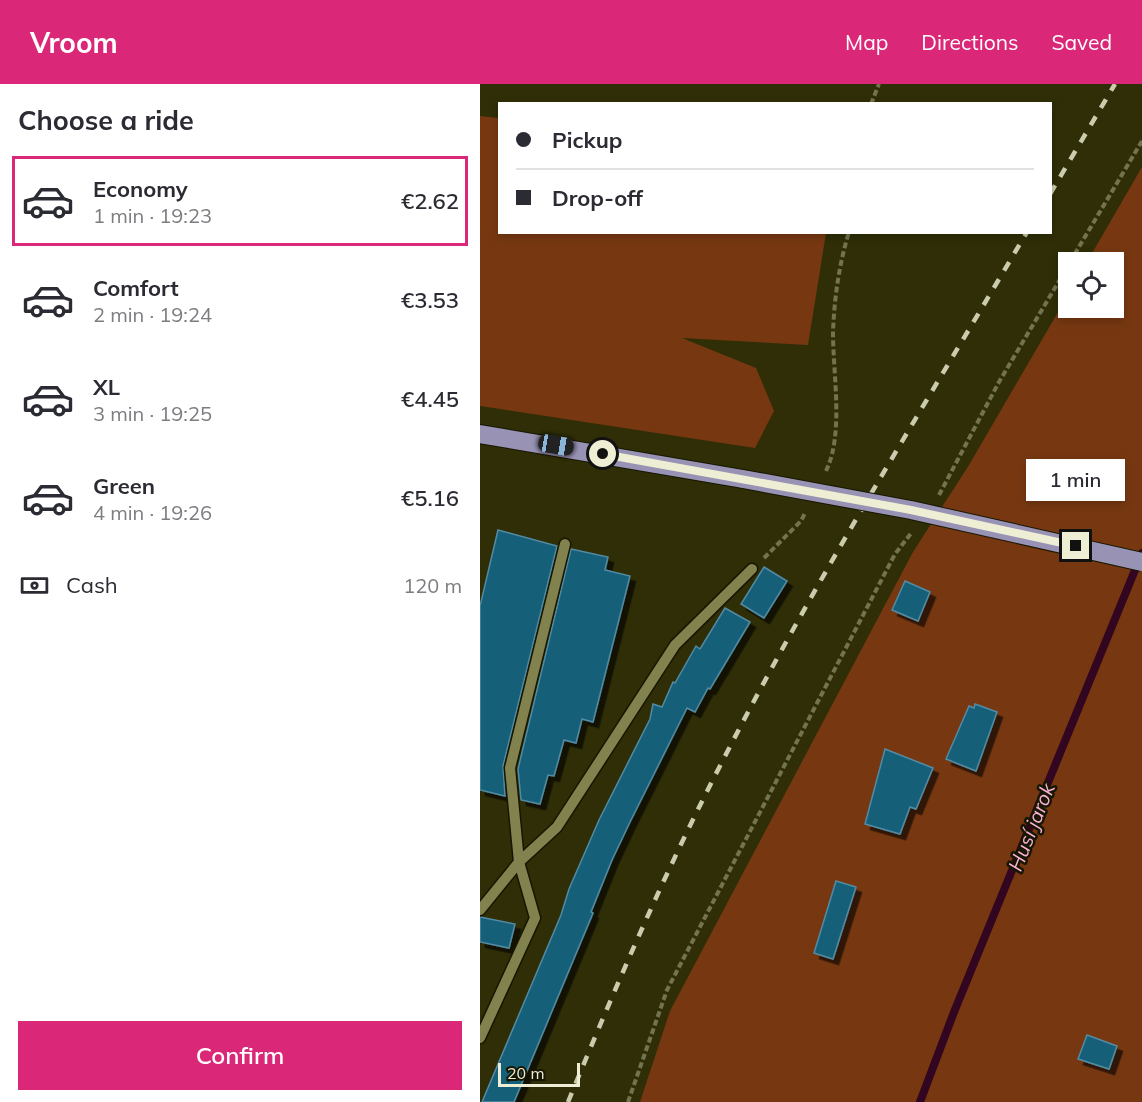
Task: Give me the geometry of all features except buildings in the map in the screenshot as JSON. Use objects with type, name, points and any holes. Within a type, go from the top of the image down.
[{"type":"main road","points":[[480,434],[743,478],[911,510],[1142,562]]},
{"type":"lane","points":[[480,1038],[535,918],[519,862],[510,768],[565,544]]},
{"type":"lane","points":[[480,910],[519,862],[557,827],[675,645],[752,569]]},
{"type":"path","points":[[872,102],[879,84]]},
{"type":"path","points":[[1076,252],[1142,141]]},
{"type":"path","points":[[821,481],[831,461],[837,426],[833,334],[836,298],[849,234]]},
{"type":"path","points":[[933,503],[999,382],[1058,283]]},
{"type":"path","points":[[752,569],[801,521],[806,511]]},
{"type":"path","points":[[628,1102],[667,990],[895,554],[914,529]]},
{"type":"shaded area","points":[[480,116],[498,118],[498,234],[826,234],[808,345],[682,338],[756,368],[774,411],[755,448],[480,406]]},
{"type":"shaded area","points":[[1142,167],[1142,1102],[640,1102],[670,1011],[913,552],[969,465],[1058,312],[1058,318],[1124,318],[1124,252],[1093,252]]},
{"type":"waterway","name":"Husí jarok","points":[[920,1102],[954,1012],[1142,553]]},
{"type":"railway","points":[[1052,191],[1115,84]]},
{"type":"railway","points":[[568,1102],[660,889],[700,805],[757,696],[870,496],[1026,234]]},
{"type":"route","points":[[603,454],[911,510],[1076,546]]}]
